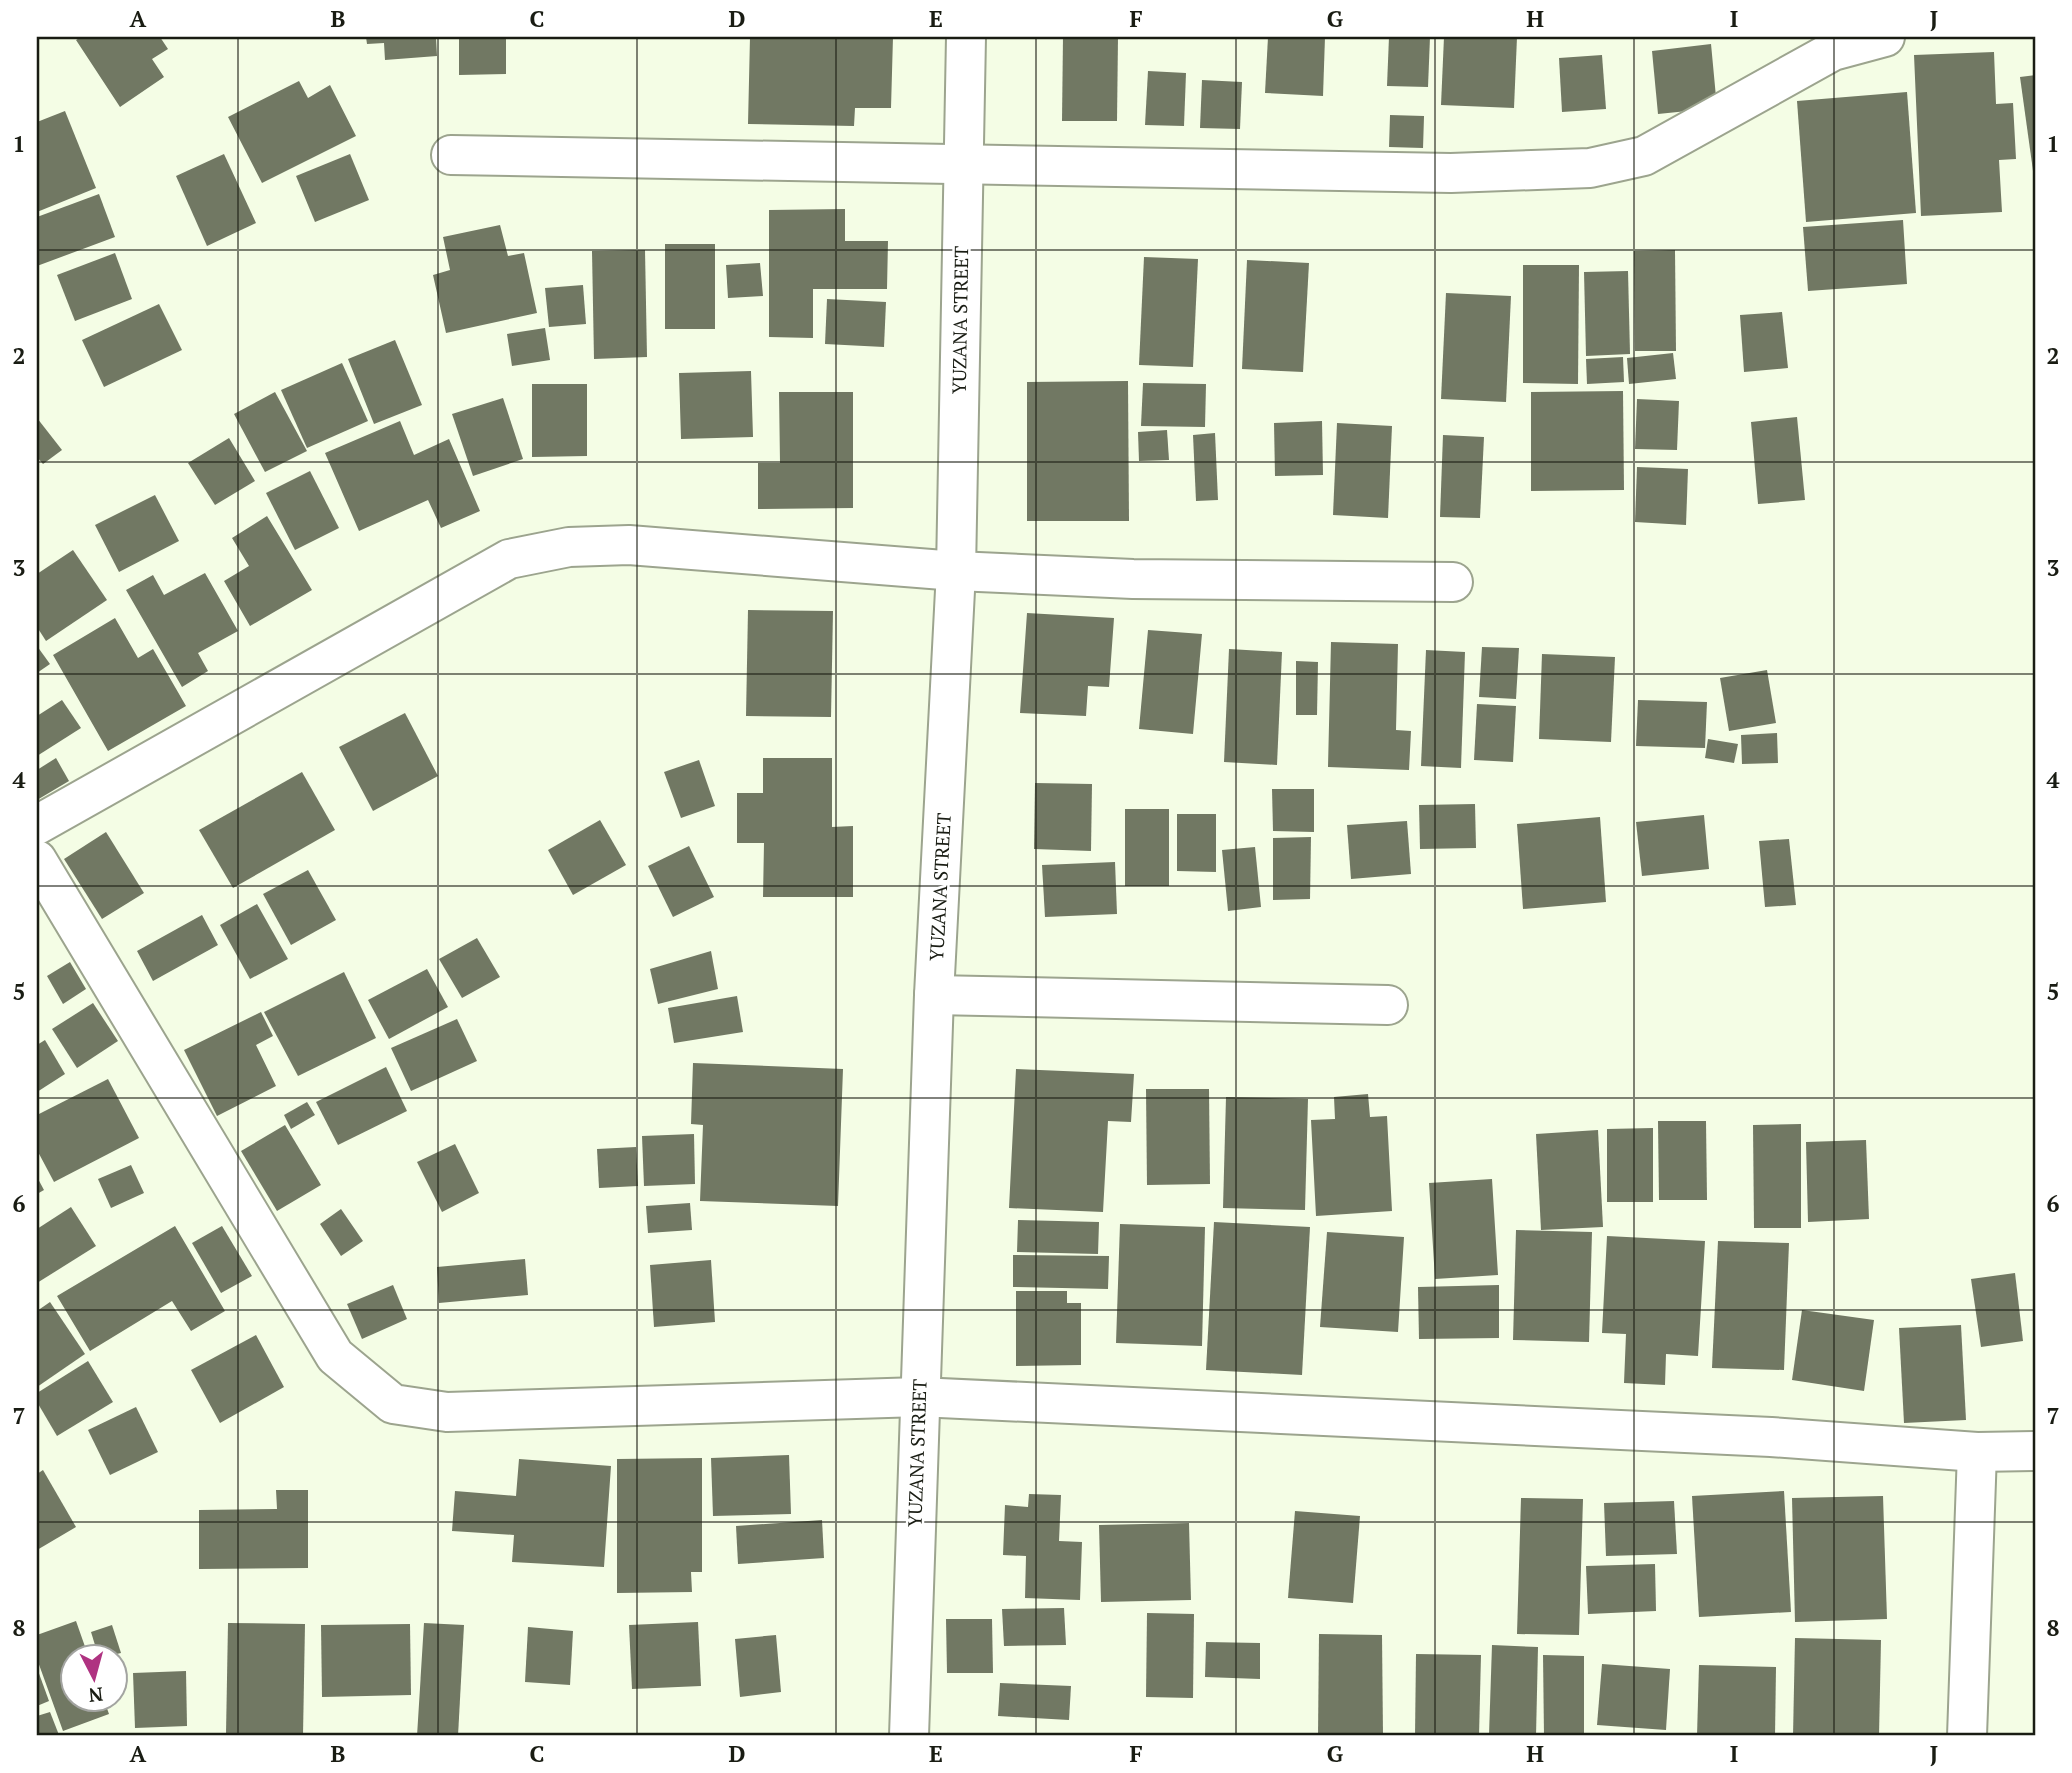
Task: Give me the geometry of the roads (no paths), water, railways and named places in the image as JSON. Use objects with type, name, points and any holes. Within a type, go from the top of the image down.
[{"type":"street","name":"YUZANA STREET","points":[[909,1736],[934,995],[956,571],[966,37]]},
{"type":"street","points":[[451,155],[1451,173],[1590,168],[1644,156],[1832,51],[1885,37]]},
{"type":"street","points":[[37,825],[509,559],[569,547],[629,545],[956,571],[1133,579],[1453,582]]},
{"type":"street","points":[[37,860],[335,1356],[393,1404],[447,1412],[919,1397],[1771,1437],[1977,1452],[2035,1451]]},
{"type":"street","points":[[934,995],[1388,1005]]},
{"type":"street","points":[[1968,1736],[1977,1452]]}]
